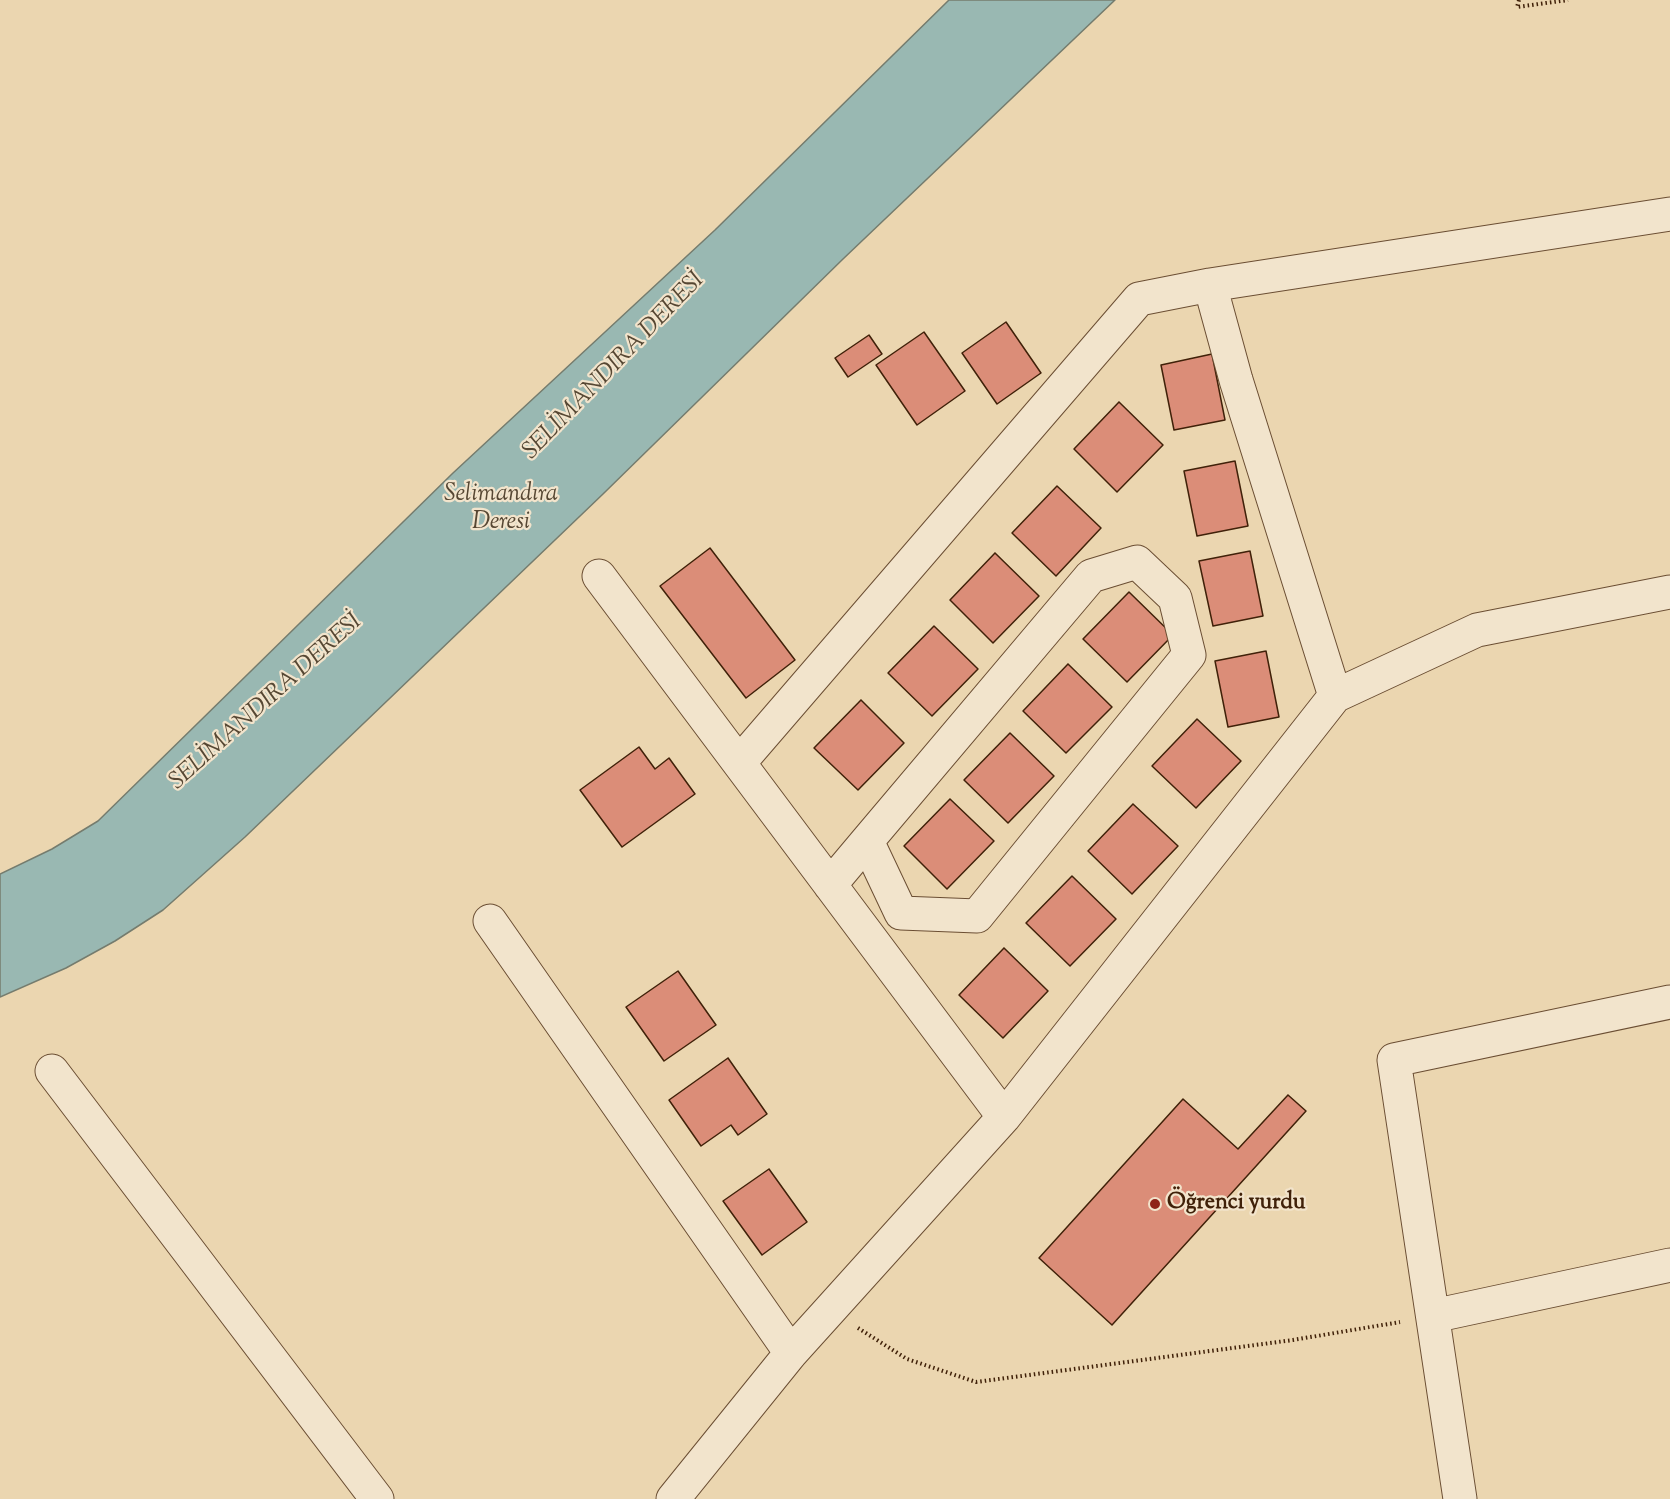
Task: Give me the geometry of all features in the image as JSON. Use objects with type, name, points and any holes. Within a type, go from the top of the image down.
[{"type":"street","points":[[739,763],[1139,299],[1210,285],[1670,214]]},
{"type":"street","points":[[1210,285],[1236,380],[1335,696]]},
{"type":"street","points":[[830,885],[867,841],[1091,576],[1137,562],[1175,598],[1189,655],[977,916],[901,913],[867,841]]},
{"type":"street","points":[[599,576],[1004,1117]]},
{"type":"street","points":[[673,1499],[791,1353],[1004,1117],[1335,696],[1477,630],[1670,592]]},
{"type":"street","points":[[490,921],[791,1353]]},
{"type":"street","points":[[1460,1499],[1394,1060],[1670,1002]]},
{"type":"street","points":[[52,1071],[377,1499]]},
{"type":"street","points":[[1433,1316],[1670,1265]]},
{"type":"path","points":[[1519,0],[1517,7],[1568,0]]},
{"type":"path","points":[[829,1310],[908,1359],[976,1382],[1293,1340],[1433,1316]]},
{"type":"water","name":"Selimandıra Deresi","points":[[949,0],[1115,0],[843,259],[603,494],[245,837],[163,910],[115,941],[66,968],[0,997],[0,874],[52,849],[98,821],[453,473],[715,230]]},
{"type":"building","points":[[1006,322],[1041,373],[997,404],[962,353]]},
{"type":"building","points":[[924,332],[965,391],[917,425],[876,365]]},
{"type":"building","points":[[869,335],[882,354],[848,377],[835,358]]},
{"type":"building","points":[[1212,354],[1225,420],[1174,430],[1161,365]]},
{"type":"building","points":[[1119,402],[1163,445],[1117,492],[1074,449]]},
{"type":"building","points":[[1235,461],[1248,526],[1197,536],[1184,471]]},
{"type":"building","points":[[1057,486],[1101,528],[1056,576],[1012,533]]},
{"type":"building","points":[[710,548],[795,660],[746,698],[660,586]]},
{"type":"building","points":[[1250,551],[1263,616],[1213,626],[1199,561]]},
{"type":"building","points":[[995,553],[1039,596],[993,643],[950,600]]},
{"type":"building","points":[[1129,592],[1173,635],[1127,682],[1083,639]]},
{"type":"building","points":[[934,626],[978,669],[932,716],[888,673]]},
{"type":"building","points":[[1266,651],[1279,717],[1228,727],[1215,661]]},
{"type":"building","points":[[1068,664],[1112,707],[1066,753],[1023,711]]},
{"type":"building","points":[[861,700],[904,743],[858,790],[814,748]]},
{"type":"building","points":[[1197,719],[1241,761],[1196,808],[1152,766]]},
{"type":"building","points":[[1010,733],[1054,776],[1008,823],[964,780]]},
{"type":"building","points":[[639,747],[655,769],[669,758],[695,794],[622,847],[580,790]]},
{"type":"building","points":[[950,799],[994,841],[947,889],[904,846]]},
{"type":"building","points":[[1133,804],[1178,846],[1132,894],[1088,851]]},
{"type":"building","points":[[1072,876],[1116,919],[1070,966],[1026,923]]},
{"type":"building","points":[[1004,948],[1048,991],[1003,1038],[959,995]]},
{"type":"building","points":[[678,971],[716,1025],[664,1061],[626,1007]]},
{"type":"building","points":[[728,1058],[767,1114],[738,1135],[731,1125],[701,1146],[669,1100]]},
{"type":"building","name":"Öğrenci yurdu","points":[[1288,1095],[1306,1111],[1112,1325],[1039,1258],[1183,1099],[1238,1149]]},
{"type":"building","points":[[769,1169],[807,1222],[762,1255],[723,1201]]},
{"type":"place","name":"Öğrenci yurdu","points":[[1155,1204]]},
{"type":"water label","name":"SELİMANDIRA DERESİ","points":[[615,367]]},
{"type":"water label","name":"SELİMANDIRA DERESİ","points":[[267,703]]}]
